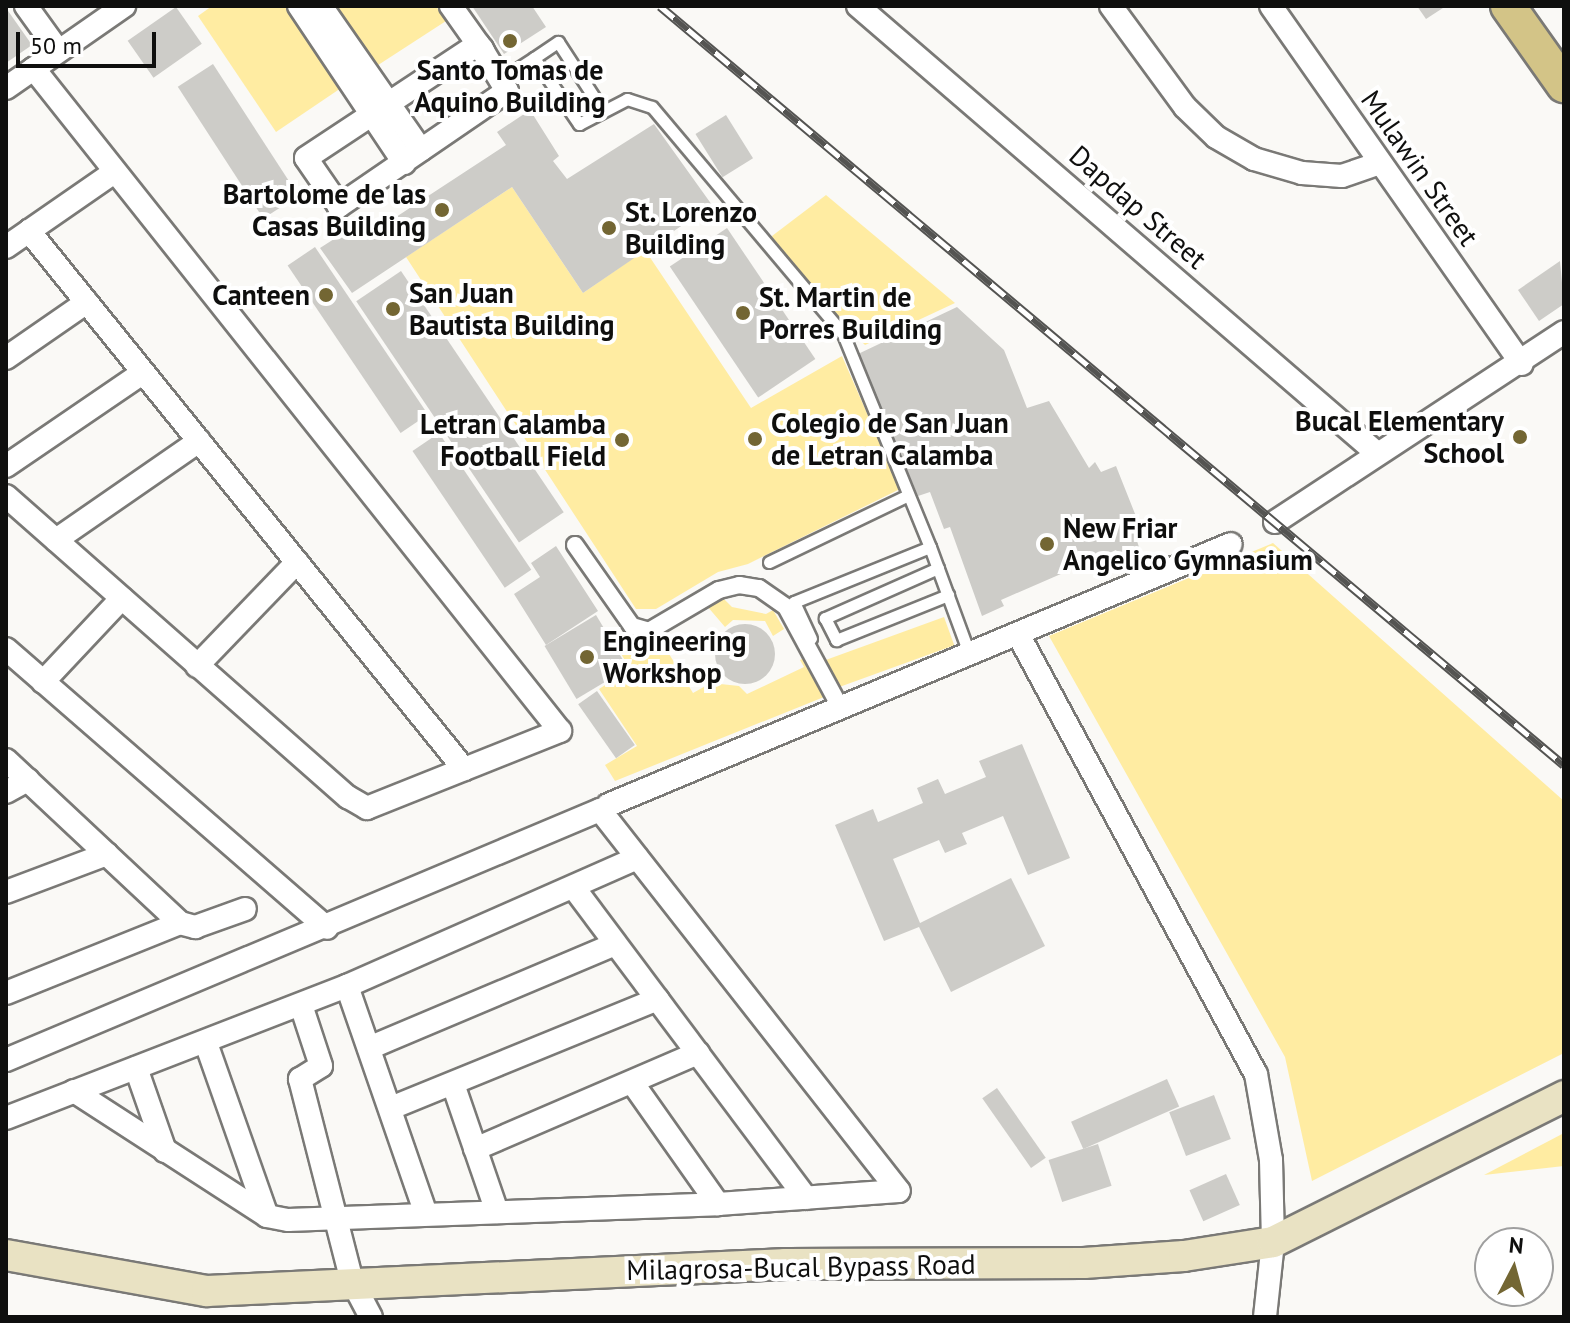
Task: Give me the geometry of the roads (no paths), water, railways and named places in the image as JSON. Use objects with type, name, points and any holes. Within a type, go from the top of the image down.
[{"type":"main road","points":[[1508,6],[1564,85]]},
{"type":"main road","name":"Milagrosa-Bucal Bypass Road","points":[[6,1255],[207,1291],[352,1281],[786,1264],[1084,1263],[1234,1251],[1273,1242],[1564,1096]]},
{"type":"street","points":[[26,6],[57,49]]},
{"type":"street","points":[[6,88],[57,49],[124,6]]},
{"type":"street","points":[[299,6],[383,111]]},
{"type":"street","points":[[321,6],[413,157]]},
{"type":"street","points":[[451,6],[478,44],[507,91],[339,206],[306,158],[383,111],[478,44]]},
{"type":"street","name":"Dapdap Street","points":[[858,6],[1378,454]]},
{"type":"street","points":[[1111,6],[1185,107],[1216,137],[1254,159],[1302,173],[1342,176],[1379,163]]},
{"type":"street","name":"Mulawin Street","points":[[1271,6],[1522,364]]},
{"type":"street","points":[[6,496],[348,797],[367,808],[560,731],[113,173],[34,69]]},
{"type":"street","points":[[6,247],[113,173]]},
{"type":"street","points":[[29,231],[141,374],[199,441],[464,769]]},
{"type":"street","points":[[6,358],[87,302]]},
{"type":"street","points":[[1275,522],[1522,364],[1564,332]]},
{"type":"street","points":[[6,466],[141,374]]},
{"type":"street","points":[[56,540],[199,441]]},
{"type":"street","points":[[608,805],[841,704],[1019,636],[1231,544]]},
{"type":"street","points":[[575,545],[632,626],[649,631],[719,590],[739,585],[759,588],[786,607],[841,704]]},
{"type":"street","points":[[197,666],[297,562]]},
{"type":"street","points":[[43,682],[122,598]]},
{"type":"street","points":[[1019,636],[1256,1074],[1271,1160],[1273,1242],[1265,1317]]},
{"type":"street","points":[[6,649],[327,928]]},
{"type":"street","points":[[6,760],[180,923],[195,927],[245,909]]},
{"type":"street","points":[[6,792],[28,780]]},
{"type":"street","points":[[6,1060],[327,928],[600,810],[899,1191],[718,1204],[340,1219],[267,1216],[74,1091]]},
{"type":"street","points":[[6,892],[107,854]]},
{"type":"street","points":[[6,1118],[301,1005],[637,858]]},
{"type":"street","points":[[574,888],[806,1198]]},
{"type":"street","points":[[6,993],[180,923]]},
{"type":"street","points":[[369,1048],[615,944]]},
{"type":"street","points":[[347,986],[426,1214]]},
{"type":"street","points":[[391,1108],[658,999]]},
{"type":"street","points":[[301,1005],[321,1066],[300,1079],[340,1219],[352,1281],[371,1317]]},
{"type":"street","points":[[206,1043],[267,1216]]},
{"type":"street","points":[[475,1149],[634,1085],[698,1053]]},
{"type":"street","points":[[136,1068],[165,1151]]},
{"type":"street","points":[[453,1084],[497,1212]]},
{"type":"street","points":[[634,1085],[718,1204]]},
{"type":"lane","points":[[500,80],[558,42],[601,108]]},
{"type":"lane","points":[[534,58],[579,124],[601,108],[627,99],[652,107],[843,334],[930,547],[969,653]]},
{"type":"lane","points":[[769,562],[908,495]]},
{"type":"lane","points":[[841,704],[794,602],[930,547]]},
{"type":"lane","points":[[938,568],[825,618],[836,640],[948,595]]},
{"type":"railway","points":[[660,6],[1564,765]]},
{"type":"place","name":"Santo Tomas de Aquino Building","points":[[510,41]]},
{"type":"place","name":"Bartolome de las Casas Building","points":[[442,210]]},
{"type":"place","name":"St. Lorenzo Building","points":[[609,228]]},
{"type":"place","name":"Canteen","points":[[326,295]]},
{"type":"place","name":"San Juan Bautista Building","points":[[393,309]]},
{"type":"place","name":"St. Martin de Porres Building","points":[[743,313]]},
{"type":"place","name":"Bucal Elementary School","points":[[1520,437]]},
{"type":"place","name":"Colegio de San Juan de Letran Calamba","points":[[755,439]]},
{"type":"place","name":"Letran Calamba Football Field","points":[[622,440]]},
{"type":"place","name":"New Friar Angelico Gymnasium","points":[[1047,544]]},
{"type":"place","name":"Engineering Workshop","points":[[587,657]]}]
